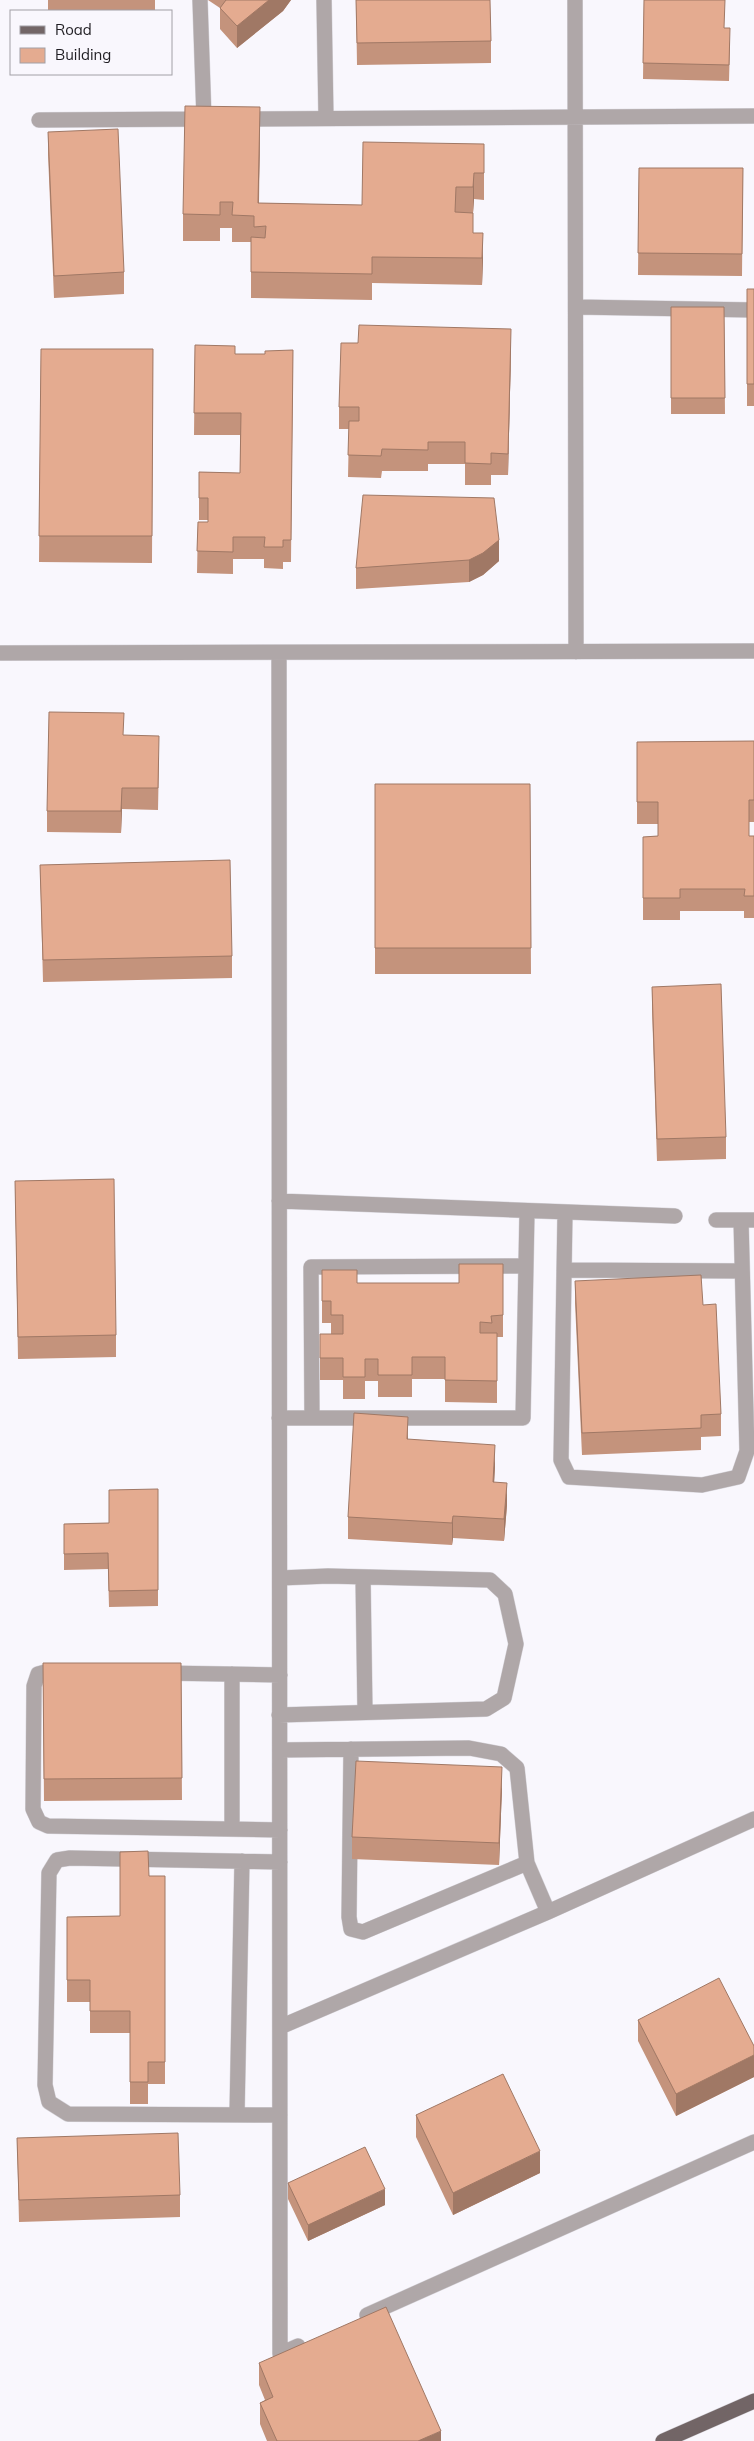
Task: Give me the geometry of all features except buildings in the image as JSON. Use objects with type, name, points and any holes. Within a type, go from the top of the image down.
[{"type":"main road","points":[[663,2441],[754,2401]]},
{"type":"street","points":[[200,0],[204,119]]},
{"type":"street","points":[[324,0],[326,118]]},
{"type":"street","points":[[575,0],[576,652]]},
{"type":"street","points":[[39,120],[754,116]]},
{"type":"street","points":[[576,307],[754,310]]},
{"type":"street","points":[[0,653],[754,651]]},
{"type":"street","points":[[278,653],[280,2354],[308,2342]]},
{"type":"street","points":[[279,1201],[527,1212],[675,1216]]},
{"type":"street","points":[[279,1418],[523,1418],[527,1212]]},
{"type":"street","points":[[565,1213],[561,1460],[569,1477],[702,1485],[738,1477],[747,1451],[742,1270],[747,1220],[716,1220]]},
{"type":"street","points":[[312,1417],[311,1267],[526,1266]]},
{"type":"street","points":[[564,1270],[742,1270]]},
{"type":"street","points":[[280,1578],[363,1577],[490,1580],[505,1594],[516,1644],[504,1698],[486,1709],[280,1715]]},
{"type":"street","points":[[363,1577],[365,1712]]},
{"type":"street","points":[[78,1671],[49,1670],[38,1674],[34,1686],[33,1809],[39,1822],[48,1826],[280,1830]]},
{"type":"street","points":[[145,1672],[280,1675]]},
{"type":"street","points":[[232,1674],[232,1828]]},
{"type":"street","points":[[280,1750],[469,1748],[501,1754],[517,1768],[526,1863],[548,1912]]},
{"type":"street","points":[[351,1749],[349,1917],[352,1929],[363,1932],[526,1863]]},
{"type":"street","points":[[280,2028],[548,1912],[754,1819]]},
{"type":"street","points":[[280,1862],[70,1858],[57,1860],[49,1873],[45,2085],[49,2102],[68,2114],[280,2115]]},
{"type":"street","points":[[237,2114],[242,1861]]},
{"type":"street","points":[[353,2322],[754,2142]]}]
